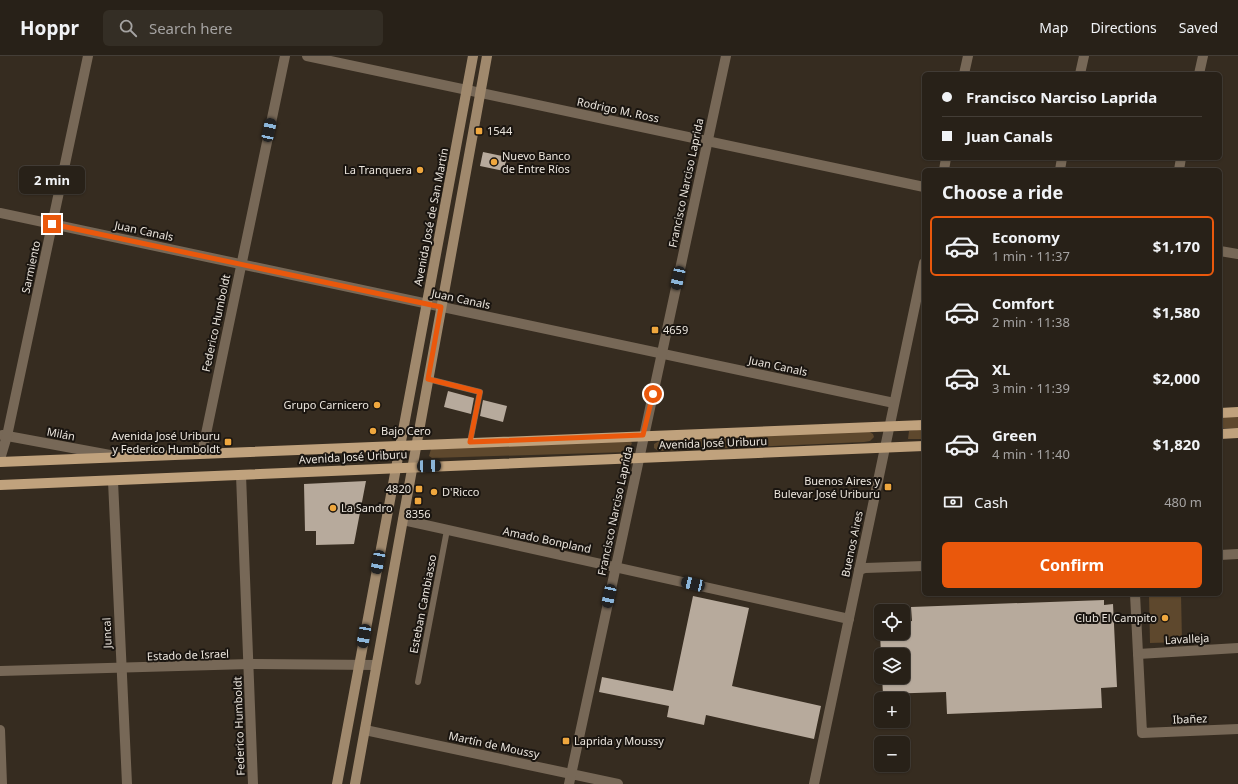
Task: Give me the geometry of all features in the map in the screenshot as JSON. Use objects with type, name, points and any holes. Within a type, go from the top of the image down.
[{"type":"main road","name":"Avenida José de San Martín","points":[[337,784],[473,56]]},
{"type":"main road","points":[[355,784],[487,56]]},
{"type":"main road","points":[[1222,412],[1238,412]]},
{"type":"main road","name":"Avenida José Uriburu","points":[[0,462],[400,444],[922,424]]},
{"type":"main road","points":[[1222,434],[1238,433]]},
{"type":"main road","name":"Avenida José Uriburu","points":[[0,485],[113,481],[412,466],[922,446]]},
{"type":"street","name":"Sarmiento","points":[[0,459],[3,435],[52,224],[88,56]]},
{"type":"street","name":"Federico Humboldt","points":[[202,453],[240,264],[285,56]]},
{"type":"street","name":"Rodrigo M. Ross","points":[[306,56],[922,187]]},
{"type":"street","name":"Francisco Narciso Laprida","points":[[570,779],[638,458],[662,354],[726,56]]},
{"type":"street","points":[[964,72],[968,56]]},
{"type":"street","points":[[1080,72],[1084,56]]},
{"type":"street","points":[[1199,72],[1203,56]]},
{"type":"street","name":"Juan Canals","points":[[0,213],[894,403]]},
{"type":"street","points":[[1222,251],[1238,254]]},
{"type":"street","name":"Buenos Aires","points":[[814,784],[922,272]]},
{"type":"street","name":"Milán","points":[[3,435],[118,457]]},
{"type":"street","name":"Federico Humboldt","points":[[241,475],[250,664],[253,784]]},
{"type":"street","name":"Juncal","points":[[113,481],[127,784]]},
{"type":"street","name":"Amado Bonpland","points":[[403,520],[849,619]]},
{"type":"street","points":[[1222,555],[1238,554]]},
{"type":"street","points":[[859,570],[865,568],[922,566]]},
{"type":"street","points":[[1135,596],[1138,654]]},
{"type":"street","name":"Lavalleja","points":[[1138,654],[1238,648]]},
{"type":"street","name":"Ibañez","points":[[1138,654],[1142,733],[1238,730]]},
{"type":"street","name":"Estado de Israel","points":[[0,671],[121,669],[250,664],[376,665]]},
{"type":"street","points":[[0,730],[2,784]]},
{"type":"street","name":"Martín de Moussy","points":[[365,730],[570,779],[618,784]]},
{"type":"lane","points":[[428,379],[480,392],[470,442]]},
{"type":"lane","name":"Esteban Cambiasso","points":[[418,682],[447,530]]},
{"type":"shaded area","points":[[1222,417],[1238,417],[1238,428],[1222,428]]},
{"type":"shaded area","points":[[922,429],[922,439],[908,439],[909,431]]},
{"type":"shaded area","points":[[868,431],[873,434],[874,437],[870,441],[864,442],[658,451],[654,448],[654,444],[661,440]]},
{"type":"shaded area","points":[[630,441],[632,443],[628,452],[432,458],[429,456],[431,449]]},
{"type":"shaded area","name":"Club El Campito","points":[[1149,596],[1181,596],[1182,642],[1150,643]]},
{"type":"building","name":"Nuevo Banco de Entre Ríos","points":[[483,152],[507,157],[504,171],[480,166]]},
{"type":"building","points":[[448,391],[474,398],[471,414],[444,407]]},
{"type":"building","points":[[483,400],[507,406],[503,422],[480,416]]},
{"type":"building","name":"La Sandro","points":[[366,481],[354,544],[316,545],[316,531],[305,531],[304,484]]},
{"type":"building","points":[[693,596],[749,608],[732,686],[821,706],[814,739],[706,715],[704,725],[667,717],[669,706],[599,692],[602,677],[673,691]]},
{"type":"building","points":[[1104,600],[1104,605],[1113,604],[1117,687],[1101,688],[1102,708],[947,714],[946,692],[883,692],[882,684],[910,684],[910,648],[881,648],[880,640],[910,640],[910,621],[912,621],[911,607]]},
{"type":"place","name":"1544","points":[[479,131]]},
{"type":"place","name":"Nuevo Banco de Entre Ríos","points":[[494,162]]},
{"type":"place","name":"La Tranquera","points":[[420,170]]},
{"type":"place","name":"4659","points":[[655,330]]},
{"type":"place","name":"Grupo Carnicero","points":[[377,405]]},
{"type":"place","name":"Bajo Cero","points":[[373,431]]},
{"type":"place","name":"Avenida José Uriburu y Federico Humboldt","points":[[228,442]]},
{"type":"place","name":"Buenos Aires y Bulevar José Uriburu","points":[[888,487]]},
{"type":"place","name":"4820","points":[[419,489]]},
{"type":"place","name":"D'Ricco","points":[[434,492]]},
{"type":"place","name":"8356","points":[[418,501]]},
{"type":"place","name":"La Sandro","points":[[333,508]]},
{"type":"place","name":"Club El Campito","points":[[1165,618]]},
{"type":"place","name":"Laprida y Moussy","points":[[566,741]]},
{"type":"route","points":[[52,224],[441,307],[428,379],[480,392],[470,442],[643,435],[653,394]]}]
